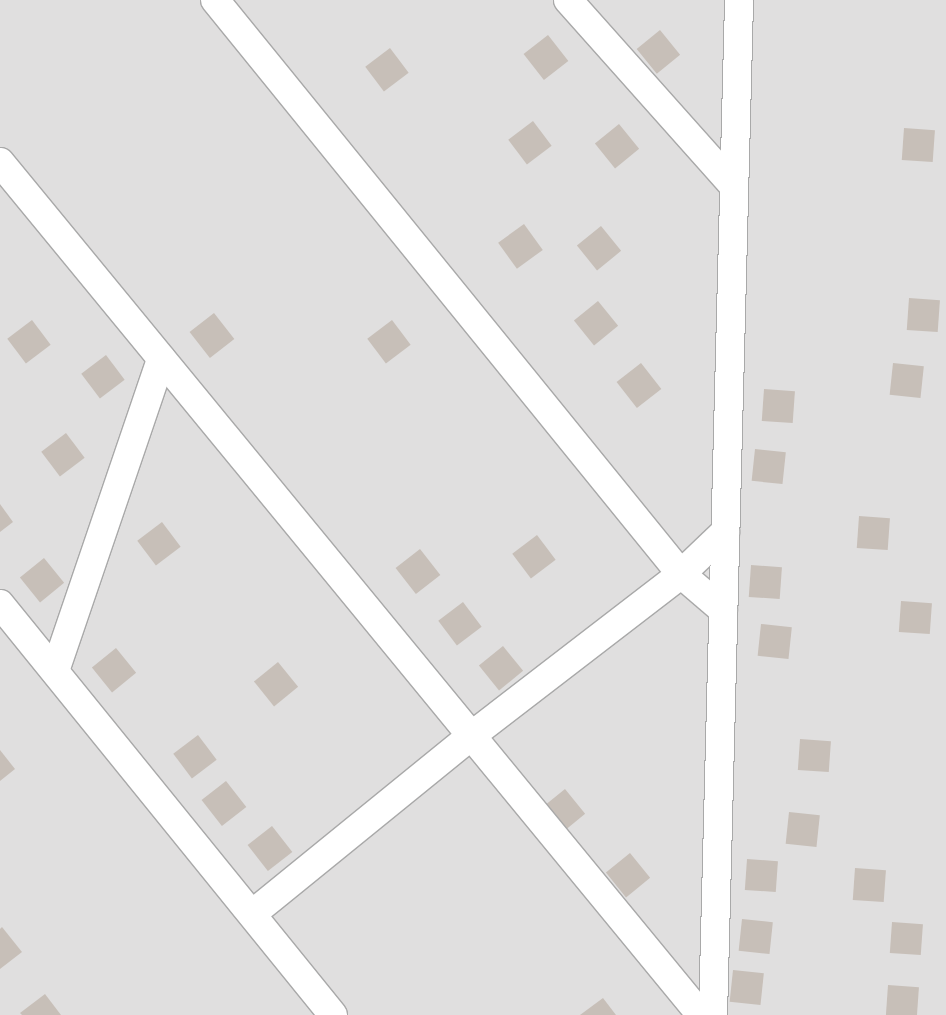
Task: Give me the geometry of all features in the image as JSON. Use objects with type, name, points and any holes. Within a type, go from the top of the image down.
[{"type":"lane","points":[[215,0],[681,574],[723,610]]},
{"type":"lane","points":[[568,0],[734,186]]},
{"type":"lane","points":[[713,1015],[739,0]]},
{"type":"lane","points":[[0,162],[701,1015]]},
{"type":"lane","points":[[55,671],[161,359]]},
{"type":"lane","points":[[252,914],[471,736],[681,574],[725,532]]},
{"type":"lane","points":[[0,604],[333,1015]]},
{"type":"shaded area","points":[[0,0],[946,0],[946,1015],[0,1015]]},
{"type":"building","points":[[660,30],[680,55],[657,74],[637,49]]},
{"type":"building","points":[[548,35],[568,61],[544,80],[524,54]]},
{"type":"building","points":[[390,48],[409,73],[384,91],[365,67]]},
{"type":"building","points":[[533,121],[552,146],[527,164],[508,140]]},
{"type":"building","points":[[619,124],[639,149],[615,168],[595,144]]},
{"type":"building","points":[[904,128],[935,130],[933,162],[902,160]]},
{"type":"building","points":[[524,224],[543,250],[517,269],[498,243]]},
{"type":"building","points":[[601,226],[621,251],[597,270],[577,246]]},
{"type":"building","points":[[909,298],[940,300],[938,332],[907,330]]},
{"type":"building","points":[[598,301],[618,326],[594,345],[574,321]]},
{"type":"building","points":[[214,313],[234,339],[210,358],[190,332]]},
{"type":"building","points":[[32,320],[51,345],[26,363],[7,339]]},
{"type":"building","points":[[392,320],[411,345],[386,363],[367,339]]},
{"type":"building","points":[[106,355],[125,380],[100,398],[81,374]]},
{"type":"building","points":[[641,363],[661,389],[637,408],[617,382]]},
{"type":"building","points":[[893,363],[924,366],[920,398],[890,395]]},
{"type":"building","points":[[764,389],[795,391],[793,423],[762,421]]},
{"type":"building","points":[[66,433],[85,458],[60,476],[41,452]]},
{"type":"building","points":[[755,449],[786,452],[782,484],[752,481]]},
{"type":"building","points":[[0,504],[13,522],[0,532]]},
{"type":"building","points":[[859,516],[890,518],[888,550],[857,548]]},
{"type":"building","points":[[162,522],[181,547],[156,565],[137,541]]},
{"type":"building","points":[[537,535],[556,560],[531,578],[512,554]]},
{"type":"building","points":[[420,549],[440,575],[416,594],[396,568]]},
{"type":"building","points":[[44,558],[64,583],[40,602],[20,578]]},
{"type":"building","points":[[751,565],[782,567],[780,599],[749,597]]},
{"type":"building","points":[[901,601],[932,603],[930,634],[899,632]]},
{"type":"building","points":[[463,602],[482,627],[457,645],[438,621]]},
{"type":"building","points":[[761,624],[792,627],[788,659],[758,656]]},
{"type":"building","points":[[503,646],[523,671],[499,690],[479,666]]},
{"type":"building","points":[[116,648],[136,673],[112,692],[92,668]]},
{"type":"building","points":[[278,662],[298,687],[274,706],[254,682]]},
{"type":"building","points":[[198,735],[217,760],[192,778],[173,754]]},
{"type":"building","points":[[800,739],[831,741],[829,772],[798,770]]},
{"type":"building","points":[[0,750],[15,769],[0,781]]},
{"type":"building","points":[[226,781],[246,807],[222,826],[202,800]]},
{"type":"building","points":[[565,789],[585,814],[561,833],[541,809]]},
{"type":"building","points":[[789,812],[820,815],[816,847],[786,844]]},
{"type":"building","points":[[272,826],[292,852],[268,871],[248,845]]},
{"type":"building","points":[[630,853],[650,878],[626,897],[606,873]]},
{"type":"building","points":[[747,859],[778,861],[776,892],[745,890]]},
{"type":"building","points":[[855,868],[886,870],[884,902],[853,900]]},
{"type":"building","points":[[742,919],[773,922],[769,954],[739,951]]},
{"type":"building","points":[[892,922],[923,924],[921,955],[890,953]]},
{"type":"building","points":[[2,927],[22,952],[0,969],[0,929]]},
{"type":"building","points":[[733,970],[764,973],[760,1005],[730,1002]]},
{"type":"building","points":[[888,985],[919,987],[917,1015],[886,1015]]},
{"type":"building","points":[[45,994],[61,1015],[22,1015],[20,1013]]},
{"type":"building","points":[[603,998],[616,1015],[580,1015]]}]
